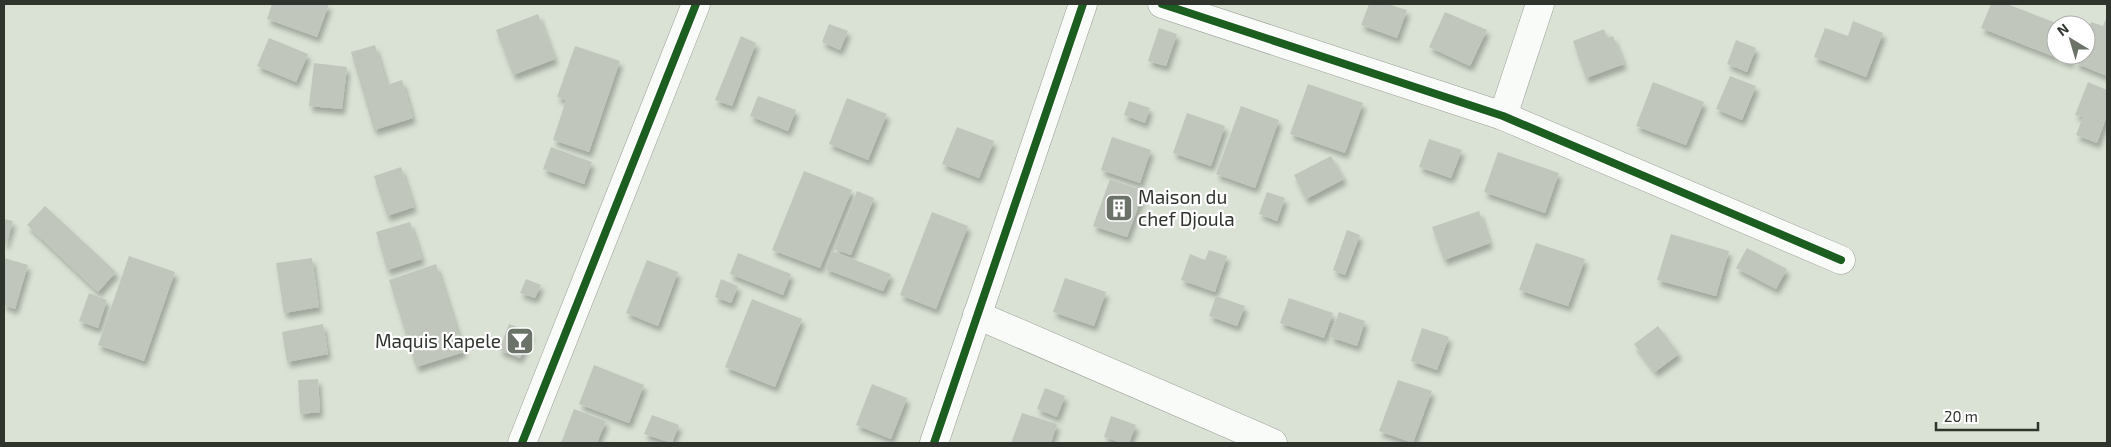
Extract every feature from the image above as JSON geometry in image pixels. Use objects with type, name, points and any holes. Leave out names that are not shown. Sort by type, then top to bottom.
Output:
[{"type":"street","points":[[522,443],[696,4]]},
{"type":"street","points":[[934,443],[1082,4]]},
{"type":"street","points":[[1162,4],[1503,116],[1841,260]]},
{"type":"street","points":[[1503,116],[1540,4]]},
{"type":"street","points":[[978,315],[1273,443]]},
{"type":"building","points":[[272,4],[329,4],[317,37],[267,19]]},
{"type":"building","points":[[1369,4],[1387,4],[1407,10],[1397,38],[1361,25]]},
{"type":"building","points":[[1991,4],[2007,4],[2046,19],[2046,54],[1981,28]]},
{"type":"building","points":[[1445,12],[1487,30],[1470,66],[1429,47]]},
{"type":"building","points":[[538,14],[555,59],[513,75],[496,30]]},
{"type":"building","points":[[2107,16],[2107,76],[2080,65],[2096,65],[2096,24],[2103,26]]},
{"type":"building","points":[[1853,21],[1883,33],[1866,77],[1814,57],[1825,28],[1848,36]]},
{"type":"building","points":[[829,24],[848,31],[840,50],[822,42]]},
{"type":"building","points":[[1159,28],[1177,34],[1166,66],[1148,61]]},
{"type":"building","points":[[1604,29],[1607,38],[1613,36],[1624,64],[1586,78],[1573,41]]},
{"type":"building","points":[[741,36],[756,43],[732,106],[715,100]]},
{"type":"building","points":[[269,38],[308,54],[296,82],[257,66]]},
{"type":"building","points":[[1736,40],[1756,48],[1747,72],[1727,64]]},
{"type":"building","points":[[375,45],[387,85],[402,80],[413,118],[374,130],[351,52]]},
{"type":"building","points":[[575,46],[620,61],[589,152],[553,140],[566,100],[557,97]]},
{"type":"building","points":[[314,63],[347,67],[342,109],[309,106]]},
{"type":"building","points":[[1730,76],[1756,86],[1742,120],[1716,109]]},
{"type":"building","points":[[1653,82],[1704,102],[1686,145],[1636,126]]},
{"type":"building","points":[[2088,82],[2107,90],[2107,116],[2097,143],[2076,135],[2083,117],[2075,115]]},
{"type":"building","points":[[1308,84],[1363,103],[1345,153],[1290,134]]},
{"type":"building","points":[[758,96],[796,110],[788,131],[750,116]]},
{"type":"building","points":[[847,98],[887,114],[868,160],[829,144]]},
{"type":"building","points":[[1129,101],[1150,108],[1145,123],[1124,115]]},
{"type":"building","points":[[1241,106],[1279,120],[1255,188],[1216,174]]},
{"type":"building","points":[[1187,113],[1225,126],[1211,166],[1173,153]]},
{"type":"building","points":[[957,127],[994,141],[979,178],[942,164]]},
{"type":"building","points":[[1112,137],[1151,150],[1140,183],[1101,170]]},
{"type":"building","points":[[1429,139],[1462,150],[1451,178],[1419,167]]},
{"type":"building","points":[[551,147],[592,162],[584,184],[543,169]]},
{"type":"building","points":[[1498,152],[1559,173],[1545,213],[1484,192]]},
{"type":"building","points":[[1331,156],[1344,179],[1306,199],[1294,175]]},
{"type":"building","points":[[401,167],[414,207],[387,216],[374,176]]},
{"type":"building","points":[[804,171],[852,190],[820,268],[772,250]]},
{"type":"building","name":"Maison du chef Djoula","points":[[1110,179],[1144,191],[1127,237],[1093,226]]},
{"type":"building","points":[[857,191],[874,198],[851,255],[834,249]]},
{"type":"building","points":[[1267,192],[1285,198],[1277,221],[1259,214]]},
{"type":"building","points":[[45,206],[116,272],[98,292],[27,225]]},
{"type":"building","points":[[1479,211],[1490,243],[1444,260],[1432,227]]},
{"type":"building","points":[[932,212],[968,226],[936,309],[900,295]]},
{"type":"building","points":[[4,219],[13,221],[6,244],[4,243]]},
{"type":"building","points":[[410,222],[422,259],[387,270],[376,232]]},
{"type":"building","points":[[1347,230],[1360,235],[1345,275],[1333,270]]},
{"type":"building","points":[[1671,234],[1729,251],[1716,296],[1657,280]]},
{"type":"building","points":[[1536,243],[1585,259],[1568,306],[1519,290]]},
{"type":"building","points":[[1747,248],[1787,269],[1776,289],[1736,268]]},
{"type":"building","points":[[1209,250],[1227,256],[1215,292],[1181,280],[1190,254],[1205,260]]},
{"type":"building","points":[[832,251],[891,274],[883,291],[825,269]]},
{"type":"building","points":[[738,253],[791,274],[783,295],[730,274]]},
{"type":"building","points":[[129,256],[175,272],[144,361],[98,345]]},
{"type":"building","points":[[4,258],[28,265],[15,309],[4,305]]},
{"type":"building","points":[[312,258],[319,307],[284,313],[276,263]]},
{"type":"building","points":[[647,260],[678,272],[658,326],[626,313]]},
{"type":"building","points":[[436,264],[464,352],[416,367],[389,280]]},
{"type":"building","points":[[1065,278],[1106,292],[1094,326],[1053,312]]},
{"type":"building","points":[[526,279],[541,285],[535,298],[520,293]]},
{"type":"building","points":[[721,279],[738,286],[731,303],[715,297]]},
{"type":"building","points":[[89,293],[107,300],[98,328],[79,321]]},
{"type":"building","points":[[1216,296],[1245,306],[1237,326],[1209,316]]},
{"type":"building","points":[[1289,298],[1333,313],[1324,338],[1280,323]]},
{"type":"building","points":[[752,299],[802,319],[775,387],[725,367]]},
{"type":"building","points":[[1339,312],[1365,321],[1357,346],[1330,337]]},
{"type":"building","points":[[323,324],[328,354],[287,362],[282,332]]},
{"type":"building","points":[[509,324],[531,332],[520,358],[499,350]]},
{"type":"building","points":[[1658,326],[1679,354],[1655,372],[1634,344]]},
{"type":"building","points":[[1422,328],[1449,337],[1437,370],[1411,361]]},
{"type":"building","points":[[594,365],[644,385],[629,423],[579,404]]},
{"type":"building","points":[[318,379],[320,412],[300,414],[298,380]]},
{"type":"building","points":[[1398,380],[1432,391],[1413,443],[1379,431]]},
{"type":"building","points":[[872,384],[907,398],[891,439],[856,425]]},
{"type":"building","points":[[1045,388],[1065,396],[1057,417],[1037,409]]},
{"type":"building","points":[[574,409],[606,421],[597,443],[561,443]]},
{"type":"building","points":[[1022,413],[1057,424],[1051,443],[1011,443]]},
{"type":"building","points":[[652,415],[679,425],[672,443],[644,434]]},
{"type":"building","points":[[1111,416],[1136,425],[1129,443],[1122,443],[1104,437]]},
{"type":"cycle path","points":[[522,443],[696,4]]},
{"type":"cycle path","points":[[934,443],[1083,4]]},
{"type":"cycle path","points":[[1162,4],[1503,116],[1841,260]]},
{"type":"place","name":"Maison du chef Djoula","points":[[1119,208]]},
{"type":"place","name":"Maquis Kapele","points":[[520,341]]}]
